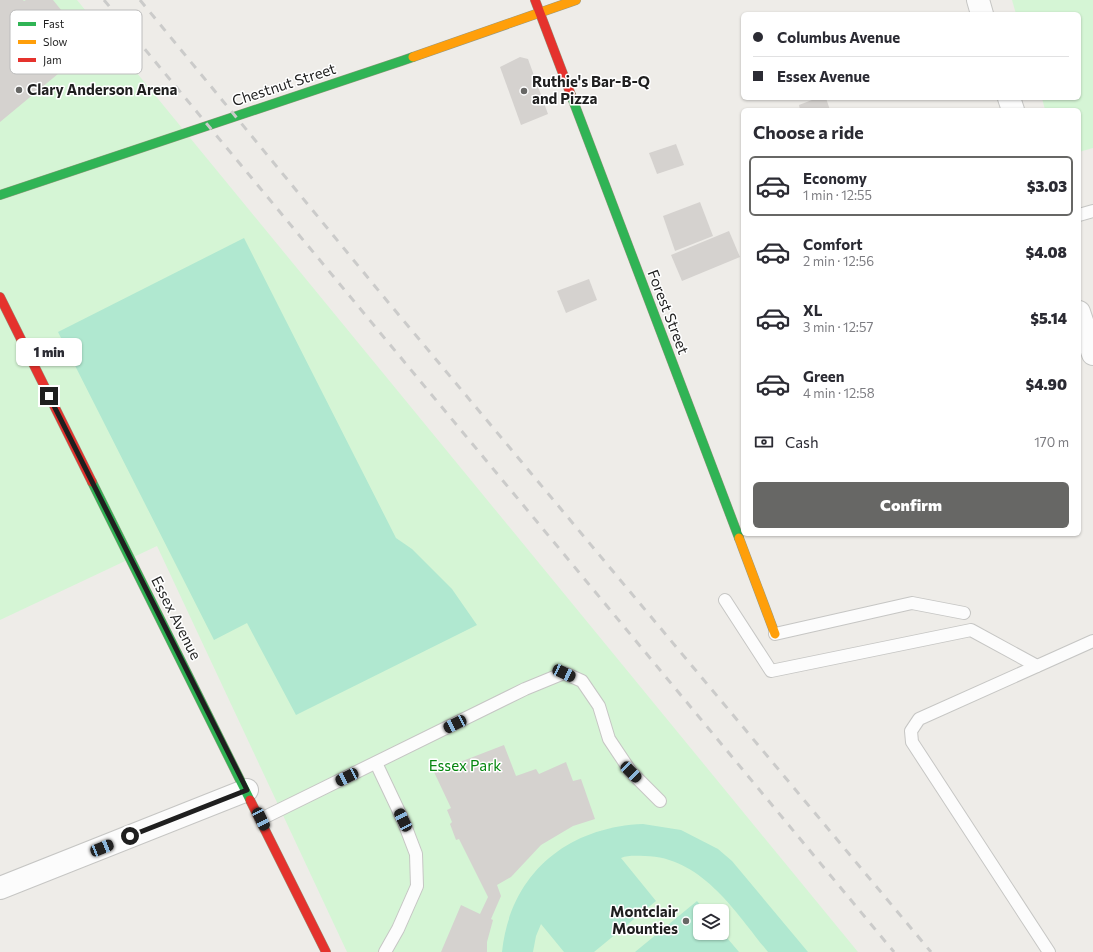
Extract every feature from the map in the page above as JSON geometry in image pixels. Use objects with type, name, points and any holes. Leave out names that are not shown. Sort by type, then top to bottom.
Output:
[{"type":"street","name":"Forest Street","points":[[535,0],[775,634]]},
{"type":"street","name":"Chestnut Street","points":[[0,195],[168,138],[279,103],[576,0]]},
{"type":"street","points":[[978,0],[981,12]]},
{"type":"street","name":"Essex Avenue","points":[[0,297],[247,790],[326,952]]},
{"type":"street","points":[[1081,318],[1093,354]]},
{"type":"street","points":[[0,888],[247,790]]},
{"type":"lane","points":[[1081,214],[1093,211]]},
{"type":"lane","points":[[724,600],[771,671],[971,630],[1037,666]]},
{"type":"lane","points":[[775,634],[912,603],[964,613]]},
{"type":"lane","points":[[1049,952],[912,742],[911,731],[920,719],[1093,641]]},
{"type":"lane","points":[[261,819],[550,678],[564,673],[582,681],[599,706],[609,739],[631,772],[660,801]]},
{"type":"lane","points":[[376,763],[403,820],[416,854],[417,886],[398,929],[385,952]]},
{"type":"green space","name":"Essex Park","points":[[0,0],[77,0],[85,10],[10,10],[10,74],[138,74],[858,952],[347,952],[157,546],[0,620]]},
{"type":"green space","points":[[1012,0],[1093,0],[1093,148],[1081,151],[1081,108],[1044,108],[1042,100],[1081,100],[1081,12],[1015,12]]},
{"type":"green space","points":[[244,238],[396,538],[412,549],[452,589],[477,625],[296,715],[247,623],[214,640],[58,332]]},
{"type":"green space","points":[[643,824],[681,830],[718,849],[732,861],[808,952],[768,952],[730,905],[701,877],[684,866],[665,859],[645,856],[627,856],[621,858],[656,901],[594,952],[564,952],[541,924],[536,936],[533,952],[502,952],[507,925],[517,900],[530,878],[547,860],[567,846],[590,834],[615,827]]},
{"type":"green space","name":"Montclair Mounties","points":[[693,904],[693,940],[729,940],[739,952],[635,952]]},
{"type":"building","points":[[0,0],[53,0],[61,10],[10,10],[10,74],[58,74],[0,122]]},
{"type":"building","name":"Ruthie's Bar-B-Q and Pizza","points":[[520,57],[528,59],[548,114],[521,125],[500,67]]},
{"type":"building","points":[[812,100],[827,100],[829,108],[800,108],[799,105]]},
{"type":"building","points":[[676,144],[684,165],[657,174],[649,153]]},
{"type":"building","points":[[700,202],[713,236],[675,251],[663,216]]},
{"type":"building","points":[[729,231],[740,257],[682,281],[671,255]]},
{"type":"building","points":[[589,279],[597,300],[566,313],[557,291]]},
{"type":"building","points":[[504,745],[516,776],[536,769],[539,774],[566,762],[573,781],[581,779],[595,819],[573,826],[541,845],[511,877],[497,885],[501,896],[491,919],[493,920],[487,942],[487,952],[441,952],[461,905],[480,914],[488,897],[459,839],[456,840],[450,824],[452,822],[447,810],[451,808],[434,772]]},
{"type":"railway","points":[[104,0],[112,10]]},
{"type":"railway","points":[[140,0],[383,296],[931,952]]},
{"type":"railway","points":[[142,46],[894,952]]},
{"type":"traffic: fast","points":[[0,195],[413,57]]},
{"type":"traffic: fast","points":[[571,95],[739,538]]},
{"type":"traffic: fast","points":[[92,482],[250,800]]},
{"type":"traffic: slow","points":[[413,57],[576,0]]},
{"type":"traffic: slow","points":[[739,538],[775,634]]},
{"type":"traffic: jam","points":[[535,0],[571,95]]},
{"type":"traffic: jam","points":[[0,297],[92,482]]},
{"type":"traffic: jam","points":[[250,800],[326,952]]},
{"type":"place","name":"Clary Anderson Arena","points":[[19,90]]},
{"type":"place","name":"Ruthie's Bar-B-Q and Pizza","points":[[524,91]]},
{"type":"place","name":"Montclair Mounties","points":[[686,921]]},
{"type":"route","points":[[49,396],[247,790],[130,836]]}]
